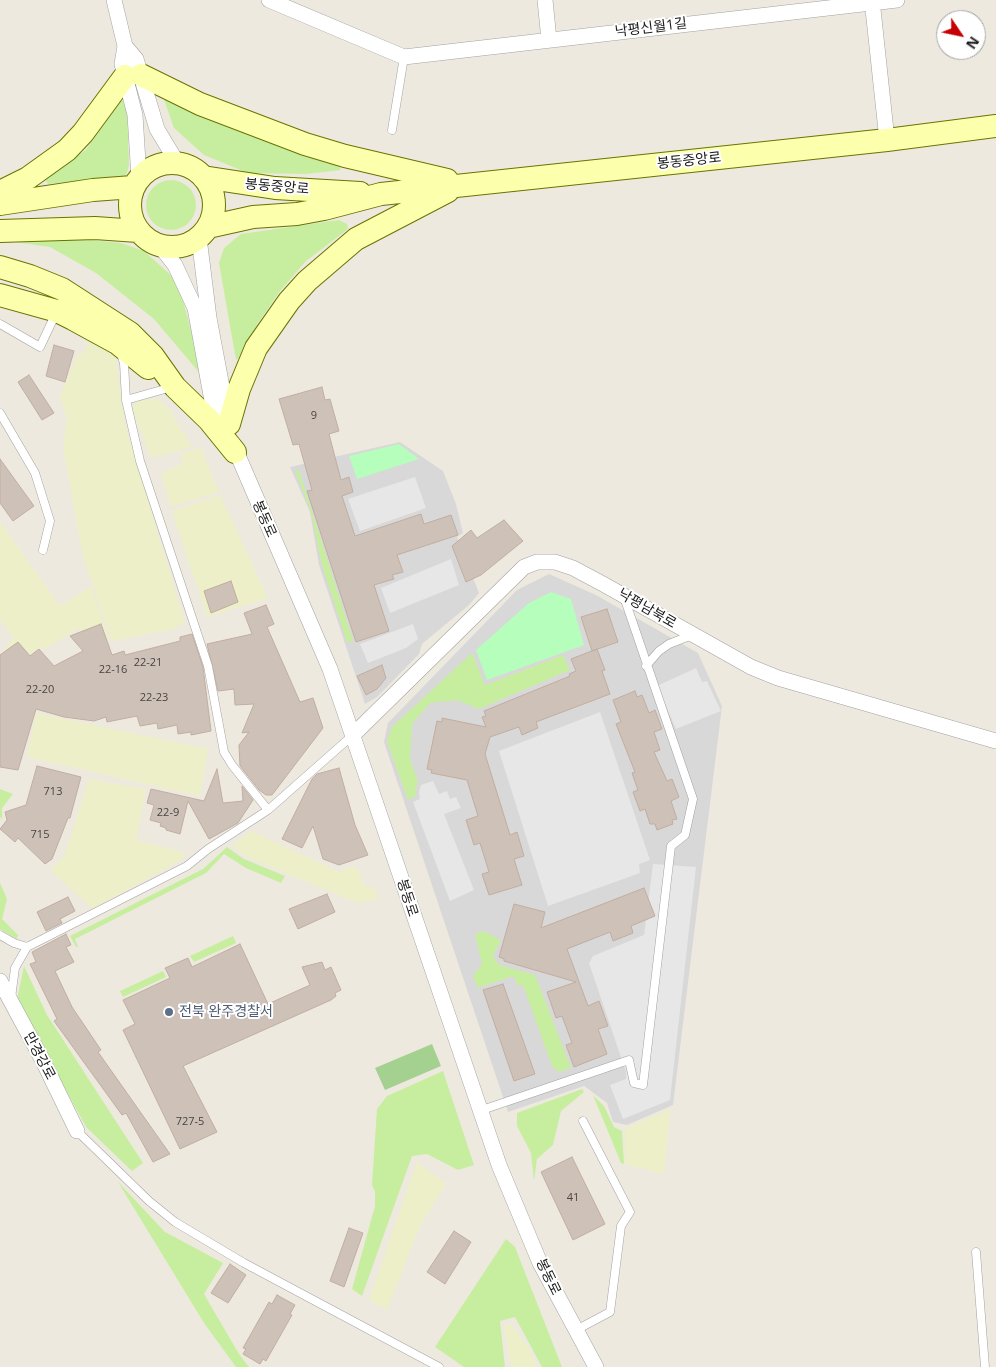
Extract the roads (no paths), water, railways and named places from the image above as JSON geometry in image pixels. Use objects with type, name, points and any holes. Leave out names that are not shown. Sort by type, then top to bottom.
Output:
[{"type":"street","points":[[114,0],[125,46],[136,59],[133,75],[136,183],[130,202],[131,218],[138,231],[148,240],[160,246]]},
{"type":"street","points":[[269,0],[404,57]]},
{"type":"street","points":[[546,0],[549,40]]},
{"type":"street","name":"낙평신월1길","points":[[404,57],[872,1],[897,0]]},
{"type":"street","points":[[872,1],[887,140]]},
{"type":"street","points":[[0,204],[136,183],[157,166],[178,164],[157,129],[133,75]]},
{"type":"street","points":[[133,75],[200,104],[305,144],[462,184]]},
{"type":"street","points":[[0,192],[28,178],[67,150],[133,75]]},
{"type":"street","name":"봉동중앙로","points":[[160,246],[174,248],[187,245],[203,233],[253,217],[296,214],[324,209],[381,194],[887,140],[996,126]]},
{"type":"street","name":"봉동중앙로","points":[[178,164],[192,168],[203,177],[275,188],[381,194]]},
{"type":"street","points":[[203,177],[210,188],[214,201],[213,215],[203,233]]},
{"type":"street","points":[[229,424],[238,389],[256,348],[289,301],[307,281],[356,239],[462,184]]},
{"type":"street","points":[[0,232],[95,228],[138,231]]},
{"type":"street","name":"봉동로","points":[[203,233],[209,318],[235,452],[330,669],[479,1111],[499,1165],[540,1263],[596,1367]]},
{"type":"street","name":"봉동로","points":[[160,246],[175,265],[195,308],[212,401],[229,424]]},
{"type":"street","points":[[0,267],[30,276],[62,289],[104,315],[130,333],[153,356],[175,387]]},
{"type":"street","points":[[0,295],[57,311],[117,343],[175,387],[209,420],[235,452]]},
{"type":"street","name":"낙평남북로","points":[[353,735],[524,567],[537,562],[555,562],[573,568],[751,667],[778,678],[996,742]]},
{"type":"street","name":"만경강로","points":[[0,981],[77,1131]]},
{"type":"lane","points":[[392,130],[404,57]]},
{"type":"lane","points":[[0,324],[40,347],[57,311]]},
{"type":"lane","points":[[117,343],[124,364],[126,400],[140,461],[208,666],[224,752],[268,810]]},
{"type":"lane","points":[[126,400],[175,387]]},
{"type":"lane","points":[[0,413],[35,473],[50,521],[43,550]]},
{"type":"lane","points":[[479,1111],[630,1060],[634,1083],[643,1085],[671,846],[685,835],[693,799],[623,596]]},
{"type":"lane","points":[[646,666],[659,651],[669,644],[692,635]]},
{"type":"lane","points":[[11,1003],[15,968],[27,947],[187,866],[208,849],[268,810],[353,735]]},
{"type":"lane","points":[[0,935],[14,943],[27,947]]},
{"type":"lane","points":[[576,1330],[610,1312],[621,1226],[630,1212],[583,1121]]},
{"type":"lane","points":[[77,1131],[149,1201],[175,1222],[244,1263],[439,1367]]},
{"type":"lane","points":[[976,1252],[985,1367]]},
{"type":"place","name":"전북 완주경찰서","points":[[169,1012]]}]
